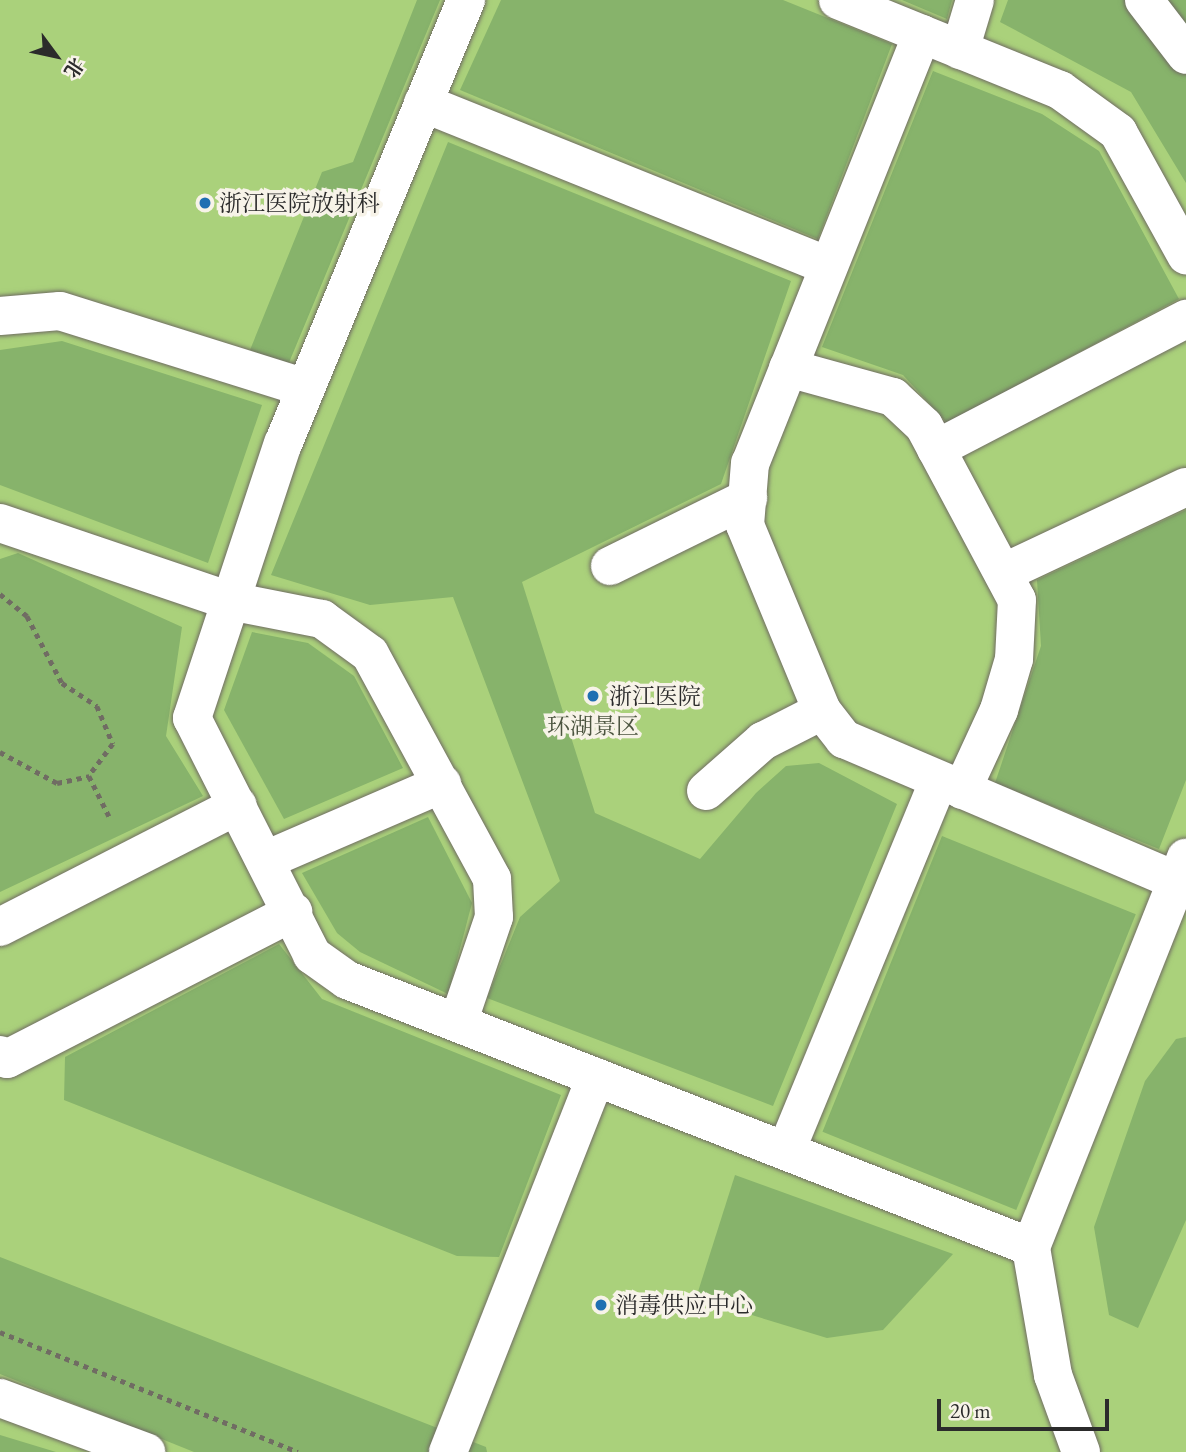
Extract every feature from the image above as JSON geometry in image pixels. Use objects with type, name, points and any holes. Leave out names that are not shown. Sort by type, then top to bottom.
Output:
[{"type":"street","points":[[466,0],[306,388],[229,601],[192,718],[293,912],[312,955],[348,980],[1031,1247]]},
{"type":"street","points":[[838,0],[1060,90],[1118,132],[1186,255]]},
{"type":"street","points":[[960,50],[975,0]]},
{"type":"street","points":[[1144,0],[1186,55]]},
{"type":"street","points":[[922,34],[750,463],[746,525],[822,712],[844,739],[951,785],[1182,870],[1031,1247],[1053,1375],[1081,1452]]},
{"type":"street","points":[[423,103],[829,266]]},
{"type":"street","points":[[0,316],[60,311],[306,388]]},
{"type":"street","points":[[936,449],[1186,319]]},
{"type":"street","points":[[786,1152],[951,785],[999,710],[1014,659],[1017,600],[924,426],[893,397],[788,368]]},
{"type":"street","points":[[1003,573],[1186,487]]},
{"type":"street","points":[[610,566],[748,498]]},
{"type":"street","points":[[0,523],[229,601],[323,619],[370,654],[492,879],[494,917],[458,1023]]},
{"type":"street","points":[[706,791],[763,741],[822,712]]},
{"type":"street","points":[[266,860],[442,784]]},
{"type":"street","points":[[0,927],[238,805]]},
{"type":"street","points":[[0,1055],[7,1059],[293,912]]},
{"type":"street","points":[[448,1452],[596,1077]]},
{"type":"street","points":[[0,1398],[146,1452]]},
{"type":"path","points":[[0,594],[27,616],[62,683],[97,706],[113,744],[89,776],[57,783],[0,752]]},
{"type":"path","points":[[89,776],[107,806],[121,864]]},
{"type":"path","points":[[0,1332],[298,1452]]},
{"type":"green space","name":"环湖景区","points":[[0,0],[1186,0],[1186,1452],[0,1452]]},
{"type":"green space","points":[[417,0],[440,0],[288,365],[250,350],[322,172],[353,162]]},
{"type":"green space","points":[[501,0],[783,0],[892,44],[818,239],[460,90]]},
{"type":"green space","points":[[902,0],[952,0],[947,19]]},
{"type":"green space","points":[[1008,0],[1186,0],[1186,183],[1131,92],[1000,22]]},
{"type":"green space","points":[[933,71],[1042,114],[1099,151],[1179,299],[947,423],[903,375],[822,347]]},
{"type":"green space","points":[[448,142],[791,281],[721,484],[522,582],[595,813],[700,859],[756,793],[786,766],[819,763],[897,804],[773,1106],[487,998],[520,917],[560,881],[453,597],[370,605],[271,575]]},
{"type":"green space","points":[[62,341],[262,405],[208,563],[0,485],[0,350]]},
{"type":"green space","points":[[1186,510],[1186,780],[1159,849],[995,783],[1041,646],[1037,580]]},
{"type":"green space","points":[[18,553],[182,627],[166,736],[203,796],[0,892],[0,559]]},
{"type":"green space","points":[[252,632],[308,643],[354,676],[403,768],[284,819],[224,710]]},
{"type":"green space","points":[[428,817],[472,903],[448,994],[360,952],[337,933],[302,873]]},
{"type":"green space","points":[[942,836],[1136,914],[1016,1210],[823,1132]]},
{"type":"green space","points":[[279,944],[322,999],[561,1095],[499,1257],[457,1256],[64,1100],[65,1057]]},
{"type":"green space","points":[[1186,1037],[1186,1220],[1138,1328],[1109,1315],[1094,1227],[1145,1081],[1176,1039]]},
{"type":"green space","points":[[735,1175],[953,1254],[883,1330],[827,1338],[696,1298]]},
{"type":"green space","points":[[0,1257],[486,1447],[487,1452],[194,1452],[0,1374]]},
{"type":"green space","points":[[0,1435],[56,1452],[0,1452]]},
{"type":"place","name":"浙江医院放射科","points":[[205,203]]},
{"type":"place","name":"浙江医院","points":[[593,696]]},
{"type":"place","name":"消毒供应中心","points":[[601,1305]]}]
